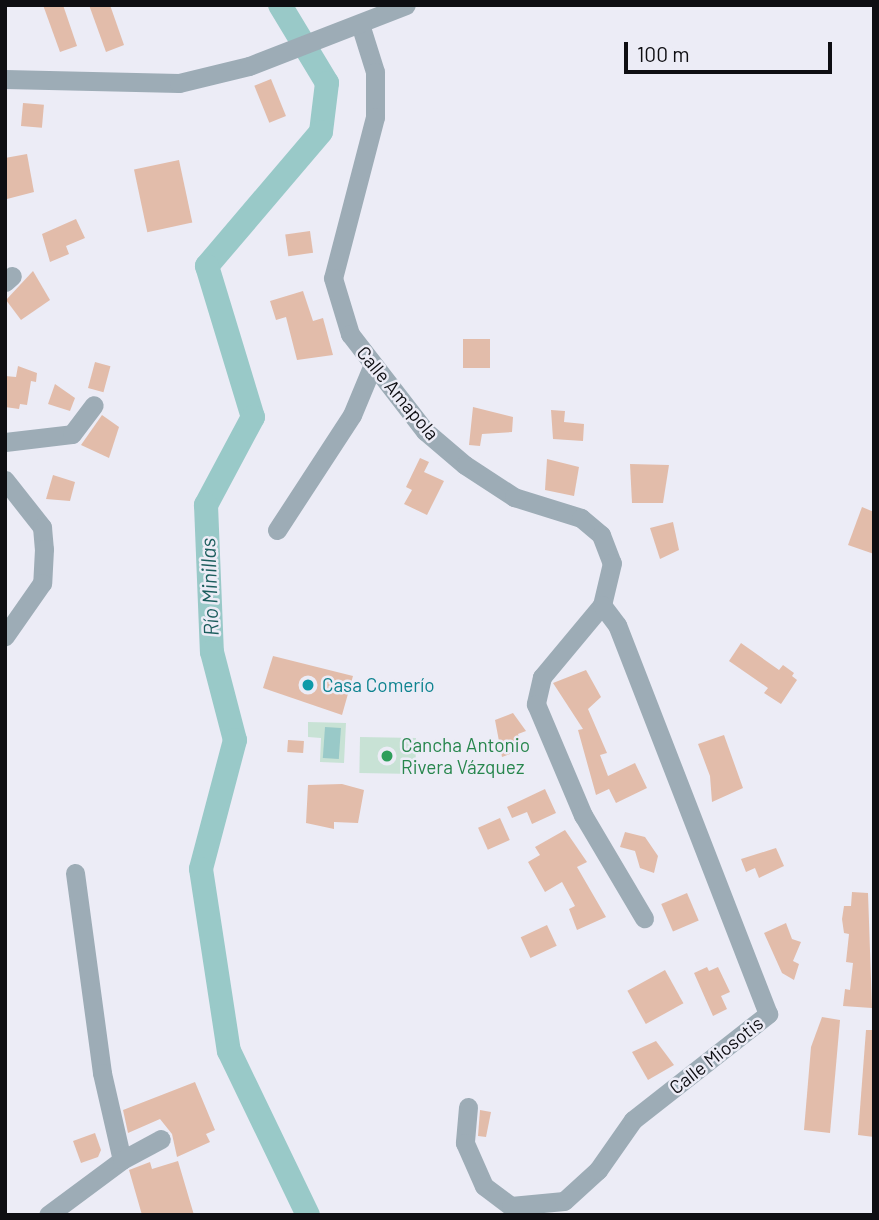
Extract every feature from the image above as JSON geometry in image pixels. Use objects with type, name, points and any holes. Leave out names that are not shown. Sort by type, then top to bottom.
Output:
[{"type":"street","points":[[5,79],[179,83],[274,56],[405,5]]},
{"type":"street","name":"Calle Amapola","points":[[360,24],[375,72],[375,117],[333,278],[350,334],[372,367],[425,431],[465,465],[514,497],[581,518],[601,535],[612,563],[602,605],[542,677],[536,704],[583,816],[644,918]]},
{"type":"street","points":[[277,530],[352,415],[372,367]]},
{"type":"street","points":[[5,442],[72,434],[94,405]]},
{"type":"street","points":[[5,480],[42,527],[44,550],[41,583],[5,636]]},
{"type":"street","name":"Calle Miosotis","points":[[468,1107],[464,1125],[471,1162],[495,1197],[511,1206],[564,1201],[598,1170],[634,1120],[768,1014],[617,625],[602,605]]},
{"type":"street","points":[[75,873],[102,1073],[122,1160]]},
{"type":"street","points":[[47,1215],[122,1160],[161,1139]]},
{"type":"shaded area","points":[[308,722],[346,723],[344,763],[320,762],[321,738],[308,737]]},
{"type":"shaded area","points":[[325,727],[341,728],[339,759],[323,758]]},
{"type":"shaded area","name":"Cancha Antonio Rivera Vázquez","points":[[360,737],[416,738],[415,774],[359,773]]},
{"type":"building","points":[[43,5],[63,5],[77,46],[60,52]]},
{"type":"building","points":[[89,5],[110,5],[124,45],[106,52]]},
{"type":"building","points":[[271,79],[286,116],[269,123],[254,86]]},
{"type":"building","points":[[23,103],[44,105],[42,128],[21,126]]},
{"type":"building","points":[[27,154],[34,192],[7,199],[5,158]]},
{"type":"building","points":[[179,160],[192,223],[147,232],[134,170]]},
{"type":"building","points":[[76,219],[85,238],[66,246],[69,254],[50,262],[42,234]]},
{"type":"building","points":[[310,231],[313,253],[288,256],[285,234]]},
{"type":"building","points":[[33,271],[50,300],[21,320],[6,300]]},
{"type":"building","points":[[303,291],[313,321],[323,318],[333,355],[297,360],[286,317],[276,320],[270,301]]},
{"type":"building","points":[[463,339],[490,339],[490,368],[463,368]]},
{"type":"building","points":[[95,362],[110,366],[103,392],[88,388]]},
{"type":"building","points":[[18,366],[37,373],[36,382],[31,381],[27,405],[20,404],[19,409],[5,407],[5,376],[16,377]]},
{"type":"building","points":[[55,384],[75,398],[70,411],[48,404]]},
{"type":"building","points":[[473,407],[513,417],[512,432],[482,434],[480,446],[469,445]]},
{"type":"building","points":[[551,410],[565,411],[564,422],[584,424],[583,441],[553,439]]},
{"type":"building","points":[[102,415],[119,427],[109,458],[81,445]]},
{"type":"building","points":[[420,458],[429,462],[424,472],[444,481],[427,515],[404,504],[412,490],[406,487]]},
{"type":"building","points":[[547,459],[579,467],[574,496],[545,490]]},
{"type":"building","points":[[630,464],[669,465],[663,503],[632,503]]},
{"type":"building","points":[[53,475],[75,482],[70,501],[46,499]]},
{"type":"building","points":[[862,507],[874,512],[874,554],[848,545]]},
{"type":"building","points":[[673,522],[679,550],[660,559],[650,528]]},
{"type":"building","points":[[741,643],[779,670],[783,665],[794,673],[792,676],[797,680],[781,704],[764,693],[768,688],[729,661]]},
{"type":"building","name":"Casa Comerío","points":[[273,656],[353,676],[342,715],[263,688]]},
{"type":"building","points":[[586,670],[601,697],[588,709],[607,753],[600,755],[608,776],[635,763],[647,788],[616,803],[609,789],[596,795],[578,730],[583,729],[553,683]]},
{"type":"building","points":[[513,713],[526,731],[518,734],[523,749],[502,757],[495,720]]},
{"type":"building","points":[[724,735],[743,788],[712,802],[710,776],[698,744]]},
{"type":"building","points":[[288,740],[304,741],[303,753],[287,752]]},
{"type":"building","points":[[342,784],[364,790],[358,823],[334,822],[334,829],[306,823],[308,785]]},
{"type":"building","points":[[545,789],[556,813],[532,824],[527,812],[512,818],[507,807]]},
{"type":"building","points":[[500,818],[510,840],[488,850],[478,828]]},
{"type":"building","points":[[565,830],[587,862],[577,867],[606,917],[577,930],[569,909],[575,906],[562,882],[545,892],[528,862],[540,855],[535,847]]},
{"type":"building","points":[[625,832],[645,837],[658,856],[654,873],[640,868],[635,851],[620,847]]},
{"type":"building","points":[[776,848],[784,866],[759,878],[755,868],[746,872],[741,859]]},
{"type":"building","points":[[852,892],[868,893],[872,1008],[843,1006],[845,989],[850,990],[853,963],[846,962],[849,934],[844,933],[842,919],[844,906],[851,906]]},
{"type":"building","points":[[687,893],[699,921],[673,932],[661,904]]},
{"type":"building","points":[[786,923],[792,939],[801,942],[793,961],[799,964],[794,980],[782,973],[764,933]]},
{"type":"building","points":[[547,925],[557,946],[530,958],[521,937]]},
{"type":"building","points":[[707,967],[709,971],[718,967],[730,992],[721,996],[727,1009],[713,1016],[694,973]]},
{"type":"building","points":[[665,970],[683,1003],[646,1024],[627,991]]},
{"type":"building","points":[[822,1017],[840,1020],[830,1133],[804,1130],[811,1047]]},
{"type":"building","points":[[866,1030],[874,1030],[874,1137],[858,1135]]},
{"type":"building","points":[[656,1041],[674,1065],[648,1080],[632,1052]]},
{"type":"building","points":[[195,1082],[215,1130],[206,1134],[210,1142],[177,1157],[172,1134],[160,1119],[128,1133],[123,1110]]},
{"type":"building","points":[[480,1110],[491,1112],[486,1137],[478,1136]]},
{"type":"building","points":[[95,1133],[101,1150],[98,1157],[81,1163],[73,1141]]},
{"type":"building","points":[[178,1161],[194,1215],[142,1215],[129,1170],[150,1162],[152,1169]]},
{"type":"waterway","name":"Río Minillas","points":[[280,5],[327,83],[321,132],[207,266],[253,417],[206,505],[212,652],[235,740],[201,869],[229,1051],[308,1215]]},
{"type":"place","name":"Casa Comerío","points":[[308,685]]},
{"type":"place","name":"Cancha Antonio Rivera Vázquez","points":[[387,756]]}]
